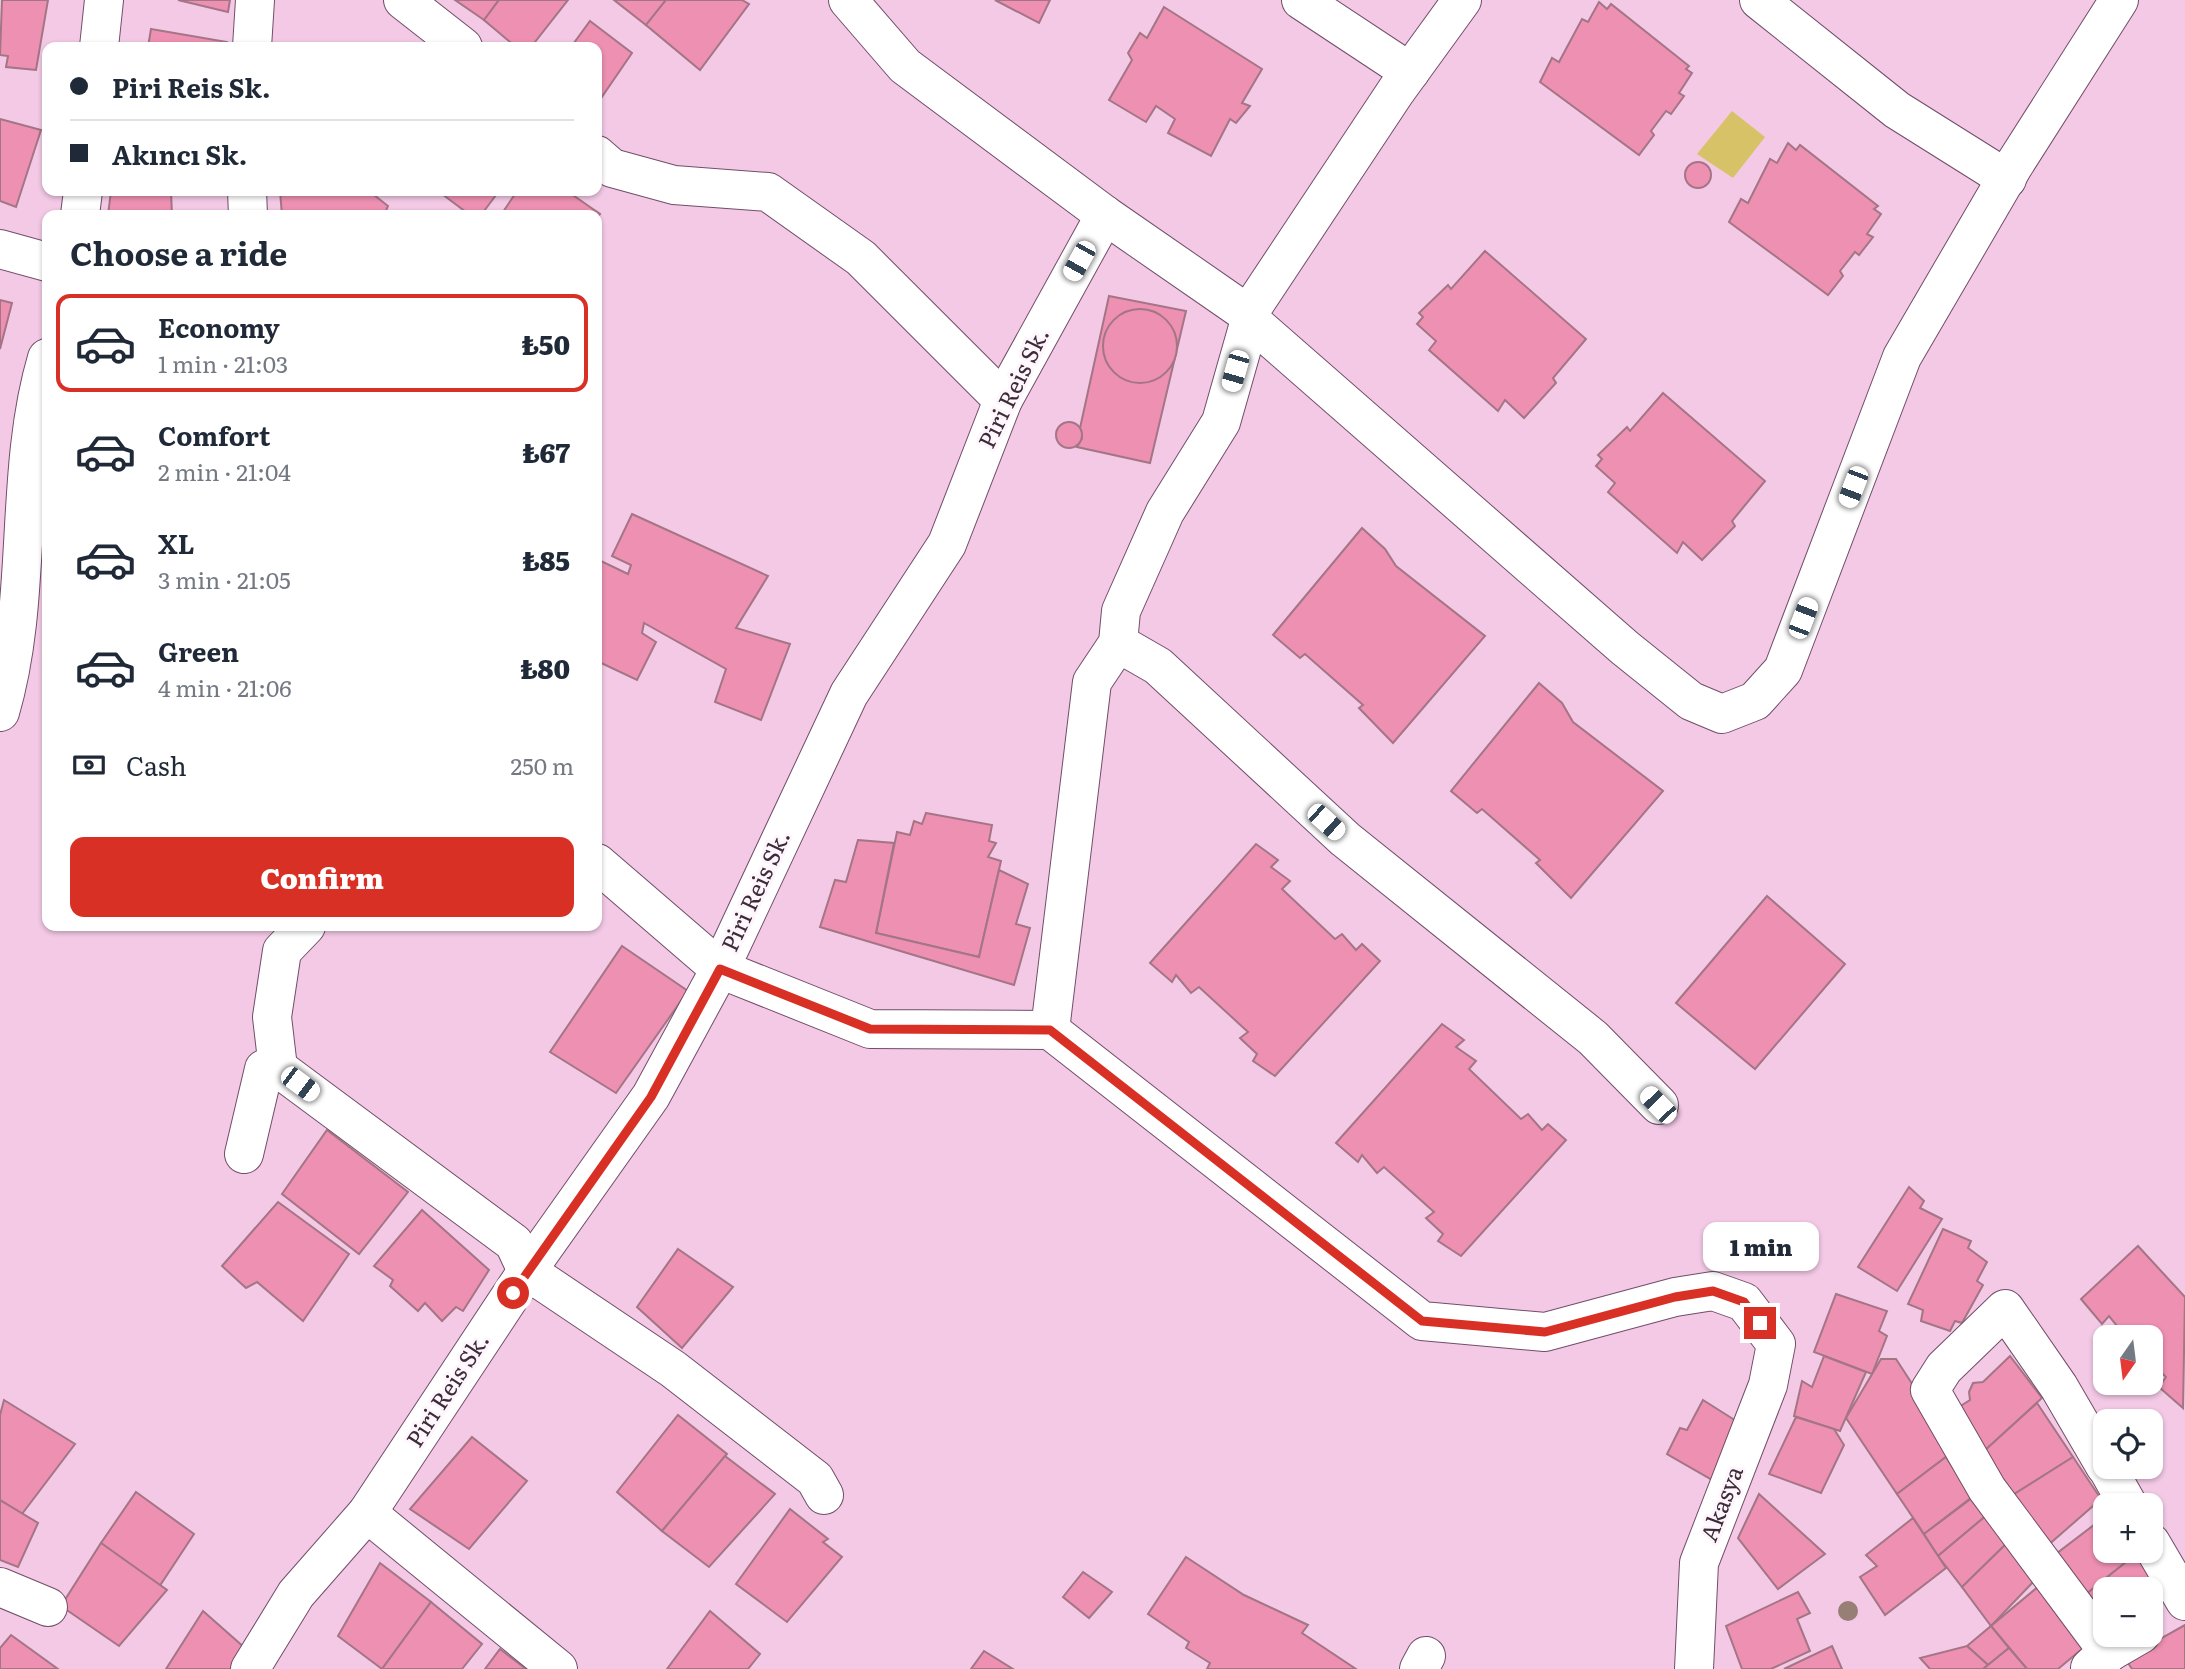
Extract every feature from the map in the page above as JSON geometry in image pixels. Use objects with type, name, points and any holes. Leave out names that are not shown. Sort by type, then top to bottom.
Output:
[{"type":"street","points":[[100,42],[104,0]]},
{"type":"street","points":[[252,42],[255,0]]},
{"type":"street","points":[[403,0],[457,42]]},
{"type":"street","points":[[848,0],[905,66],[1105,215],[1249,317],[1625,648],[1691,701],[1722,714],[1755,701],[1783,670],[1902,357],[2007,179],[2119,0]]},
{"type":"street","points":[[1301,0],[1410,72]]},
{"type":"street","points":[[602,867],[720,969],[870,1029],[1050,1030],[1092,682],[1118,643],[1121,611],[1165,512],[1221,422],[1249,317],[1410,72],[1462,0]]},
{"type":"street","points":[[1759,0],[1897,110],[2007,179]]},
{"type":"street","points":[[602,159],[612,167],[674,185],[768,192],[861,258],[1003,400]]},
{"type":"street","name":"Piri Reis Sk.","points":[[250,1669],[296,1594],[367,1513],[527,1270],[651,1097],[720,969],[849,694],[947,544],[1003,400],[1105,215]]},
{"type":"street","points":[[0,249],[42,260]]},
{"type":"street","points":[[2,697],[20,598],[26,476],[42,386]]},
{"type":"street","points":[[1118,643],[1158,666],[1345,839],[1593,1038],[1658,1105]]},
{"type":"street","points":[[278,1068],[272,1017],[282,950],[301,931]]},
{"type":"street","name":"Akasya","points":[[1050,1030],[1422,1321],[1545,1332],[1675,1297],[1713,1291],[1744,1302],[1776,1345],[1769,1385],[1699,1563],[1694,1669]]},
{"type":"street","points":[[244,1154],[264,1069],[278,1068],[514,1243],[527,1270],[673,1369],[815,1479],[824,1496]]},
{"type":"street","points":[[2093,1445],[2059,1387],[2005,1309],[1944,1368],[1930,1390],[1987,1489],[2113,1652]]},
{"type":"street","points":[[367,1513],[558,1669]]},
{"type":"street","points":[[2163,1563],[2185,1601]]},
{"type":"street","points":[[0,1587],[48,1607]]},
{"type":"street","points":[[2163,1622],[2185,1609]]},
{"type":"shaded area","points":[[1732,111],[1765,137],[1733,178],[1697,154]]},
{"type":"building","points":[[2,0],[48,0],[36,70],[6,67],[8,56],[0,55]]},
{"type":"building","points":[[178,0],[230,0],[228,12]]},
{"type":"building","points":[[455,0],[499,0],[484,20]]},
{"type":"building","points":[[499,0],[568,0],[535,42],[510,42],[484,20]]},
{"type":"building","points":[[614,0],[666,0],[646,25]]},
{"type":"building","points":[[666,0],[742,0],[749,4],[700,70],[646,25]]},
{"type":"building","points":[[995,0],[1050,0],[1039,23]]},
{"type":"building","points":[[1599,2],[1607,9],[1611,4],[1689,66],[1686,69],[1692,73],[1679,93],[1684,96],[1671,114],[1666,111],[1651,131],[1654,135],[1639,155],[1540,82],[1552,58],[1559,62],[1582,19],[1588,22]]},
{"type":"building","points":[[1164,7],[1262,69],[1242,103],[1250,106],[1236,123],[1230,119],[1211,156],[1168,133],[1175,119],[1156,106],[1146,122],[1109,100],[1132,60],[1128,53],[1140,33],[1147,38]]},
{"type":"building","points":[[590,21],[632,53],[602,97],[602,42],[575,42]]},
{"type":"building","points":[[151,29],[227,42],[149,42]]},
{"type":"building","points":[[0,119],[41,130],[16,207],[0,201]]},
{"type":"building","points":[[1788,143],[1796,150],[1800,145],[1878,206],[1874,209],[1881,214],[1867,234],[1873,237],[1859,255],[1855,252],[1840,271],[1843,276],[1828,295],[1729,222],[1741,199],[1748,203],[1770,159],[1777,163]]},
{"type":"building","points":[[1698,162],[1707,166],[1711,175],[1707,184],[1698,188],[1689,184],[1685,175],[1689,166]]},
{"type":"building","points":[[110,196],[171,196],[172,210],[109,210]]},
{"type":"building","points":[[280,196],[375,196],[388,206],[386,210],[282,210]]},
{"type":"building","points":[[445,196],[495,196],[485,210],[463,210]]},
{"type":"building","points":[[514,196],[574,196],[594,210],[504,210]]},
{"type":"building","points":[[1485,251],[1586,339],[1553,378],[1556,383],[1524,418],[1505,400],[1498,411],[1429,350],[1436,341],[1417,324],[1423,317],[1419,313],[1448,285],[1451,289]]},
{"type":"building","points":[[1109,296],[1186,311],[1150,463],[1077,447],[1082,438],[1080,428]]},
{"type":"building","points":[[0,300],[12,303],[0,349]]},
{"type":"building","points":[[1140,309],[1161,315],[1171,325],[1177,346],[1171,367],[1161,377],[1140,383],[1119,377],[1109,367],[1103,346],[1109,325],[1119,315]]},
{"type":"building","points":[[1663,393],[1765,481],[1732,521],[1735,526],[1702,560],[1683,542],[1677,553],[1608,492],[1615,483],[1596,466],[1602,459],[1598,455],[1627,427],[1630,431]]},
{"type":"building","points":[[1069,422],[1078,426],[1082,435],[1078,444],[1069,448],[1060,444],[1056,435],[1060,426]]},
{"type":"building","points":[[632,514],[768,576],[736,628],[790,644],[761,720],[715,702],[726,669],[644,623],[642,633],[656,642],[637,680],[602,663],[602,561],[628,574],[631,565],[612,556]]},
{"type":"building","points":[[1362,528],[1385,549],[1396,566],[1485,636],[1393,743],[1359,708],[1363,705],[1305,654],[1300,658],[1273,635]]},
{"type":"building","points":[[1539,683],[1562,703],[1573,722],[1663,791],[1571,898],[1536,863],[1540,860],[1482,809],[1477,813],[1451,791]]},
{"type":"building","points":[[926,813],[992,825],[989,841],[996,843],[988,857],[1001,861],[979,957],[876,933],[897,832],[910,835],[914,821],[922,824]]},
{"type":"building","points":[[858,840],[894,843],[876,933],[979,957],[999,870],[1028,884],[1016,924],[1030,928],[1014,985],[820,927],[835,880],[846,882]]},
{"type":"building","points":[[1256,844],[1278,860],[1271,867],[1290,881],[1282,889],[1335,939],[1342,934],[1356,950],[1362,944],[1380,961],[1275,1076],[1253,1061],[1257,1054],[1240,1038],[1248,1032],[1199,987],[1191,993],[1176,975],[1172,982],[1150,963]]},
{"type":"building","points":[[1767,896],[1845,964],[1755,1069],[1676,1003]]},
{"type":"building","points":[[622,946],[688,991],[616,1093],[550,1052]]},
{"type":"building","points":[[1442,1024],[1464,1040],[1456,1047],[1476,1061],[1469,1069],[1521,1119],[1528,1114],[1542,1130],[1548,1124],[1566,1140],[1461,1256],[1438,1241],[1443,1234],[1426,1218],[1434,1212],[1384,1167],[1377,1173],[1362,1155],[1358,1162],[1336,1143]]},
{"type":"building","points":[[327,1130],[408,1192],[359,1254],[282,1194]]},
{"type":"building","points":[[1909,1187],[1924,1201],[1920,1208],[1942,1219],[1897,1291],[1858,1267]]},
{"type":"building","points":[[278,1202],[349,1254],[303,1321],[257,1282],[246,1288],[222,1266]]},
{"type":"building","points":[[422,1210],[489,1270],[463,1311],[456,1307],[442,1321],[425,1303],[418,1311],[390,1286],[393,1280],[374,1266]]},
{"type":"building","points":[[1943,1229],[1971,1241],[1968,1248],[1987,1262],[1977,1281],[1983,1285],[1962,1323],[1955,1321],[1950,1331],[1921,1321],[1923,1310],[1908,1304]]},
{"type":"building","points":[[2138,1246],[2185,1297],[2183,1408],[2163,1390],[2166,1377],[2163,1374],[2163,1325],[2116,1325],[2109,1316],[2102,1324],[2081,1299]]},
{"type":"building","points":[[678,1249],[733,1287],[682,1348],[637,1307]]},
{"type":"building","points":[[1836,1294],[1887,1311],[1879,1331],[1887,1336],[1872,1374],[1814,1352]]},
{"type":"building","points":[[1824,1356],[1866,1372],[1840,1431],[1794,1416],[1802,1381],[1812,1387]]},
{"type":"building","points":[[2010,1356],[2042,1398],[1982,1453],[1954,1410],[1970,1400],[1969,1392],[1973,1383],[1983,1382]]},
{"type":"building","points":[[1881,1359],[1896,1359],[1955,1450],[1897,1494],[1846,1418]]},
{"type":"building","points":[[4,1400],[75,1444],[22,1514],[0,1500],[0,1415]]},
{"type":"building","points":[[1703,1400],[1741,1424],[1714,1481],[1667,1454],[1680,1428],[1687,1430]]},
{"type":"building","points":[[2037,1403],[2073,1457],[2008,1498],[1982,1453]]},
{"type":"building","points":[[678,1415],[727,1454],[662,1531],[617,1492]]},
{"type":"building","points":[[1796,1417],[1834,1429],[1844,1445],[1821,1493],[1769,1474]]},
{"type":"building","points":[[472,1437],[527,1481],[469,1549],[410,1509]]},
{"type":"building","points":[[725,1456],[775,1494],[709,1567],[662,1531]]},
{"type":"building","points":[[1946,1457],[1972,1497],[1924,1534],[1897,1494]]},
{"type":"building","points":[[2073,1457],[2097,1493],[2093,1493],[2093,1506],[2046,1547],[2008,1498]]},
{"type":"building","points":[[136,1492],[194,1534],[159,1587],[101,1543]]},
{"type":"building","points":[[1759,1494],[1825,1554],[1778,1589],[1738,1538]]},
{"type":"building","points":[[1972,1498],[1988,1514],[1938,1556],[1924,1534]]},
{"type":"building","points":[[0,1500],[38,1523],[18,1567],[0,1560]]},
{"type":"building","points":[[790,1509],[828,1539],[823,1542],[842,1557],[787,1622],[736,1584]]},
{"type":"building","points":[[1988,1514],[2007,1543],[1962,1587],[1938,1556]]},
{"type":"building","points":[[1913,1518],[1946,1568],[1885,1615],[1860,1577],[1877,1566],[1866,1555]]},
{"type":"building","points":[[2093,1526],[2093,1563],[2125,1563],[2107,1577],[2093,1577],[2093,1589],[2085,1595],[2052,1557]]},
{"type":"building","points":[[101,1543],[167,1590],[119,1646],[61,1606]]},
{"type":"building","points":[[2007,1543],[2035,1580],[1991,1626],[1962,1587]]},
{"type":"building","points":[[1186,1557],[1244,1595],[1308,1625],[1302,1633],[1356,1669],[1207,1669],[1210,1663],[1186,1648],[1189,1642],[1148,1614]]},
{"type":"building","points":[[380,1563],[431,1602],[382,1669],[338,1636]]},
{"type":"building","points":[[2125,1563],[2143,1563],[2153,1577],[2107,1577]]},
{"type":"building","points":[[1083,1572],[1112,1592],[1089,1618],[1063,1597]]},
{"type":"building","points":[[2039,1586],[2088,1644],[2058,1669],[2027,1669],[1991,1626]]},
{"type":"building","points":[[2093,1589],[2093,1605],[2085,1595]]},
{"type":"building","points":[[1798,1592],[1810,1613],[1797,1619],[1810,1651],[1771,1669],[1742,1669],[1726,1626]]},
{"type":"building","points":[[431,1602],[482,1644],[462,1669],[382,1669]]},
{"type":"building","points":[[203,1611],[246,1649],[231,1669],[166,1669]]},
{"type":"building","points":[[710,1611],[760,1654],[748,1669],[667,1669]]},
{"type":"building","points":[[2185,1625],[2185,1669],[2132,1669],[2128,1663],[2146,1647],[2163,1647],[2163,1637]]},
{"type":"building","points":[[1991,1626],[2009,1648],[1988,1665],[1967,1646]]},
{"type":"building","points":[[11,1635],[58,1669],[0,1669],[0,1648]]},
{"type":"building","points":[[1832,1646],[1842,1669],[1784,1669]]},
{"type":"building","points":[[1967,1646],[1988,1665],[1983,1669],[1930,1669],[1920,1658]]},
{"type":"building","points":[[2009,1648],[2027,1669],[1983,1669],[1988,1665]]},
{"type":"building","points":[[500,1649],[526,1669],[485,1669]]},
{"type":"building","points":[[984,1651],[1013,1669],[971,1669]]},
{"type":"route","points":[[513,1293],[651,1097],[720,969],[870,1029],[1050,1030],[1422,1321],[1545,1332],[1675,1297],[1713,1291],[1744,1302],[1760,1323]]}]
